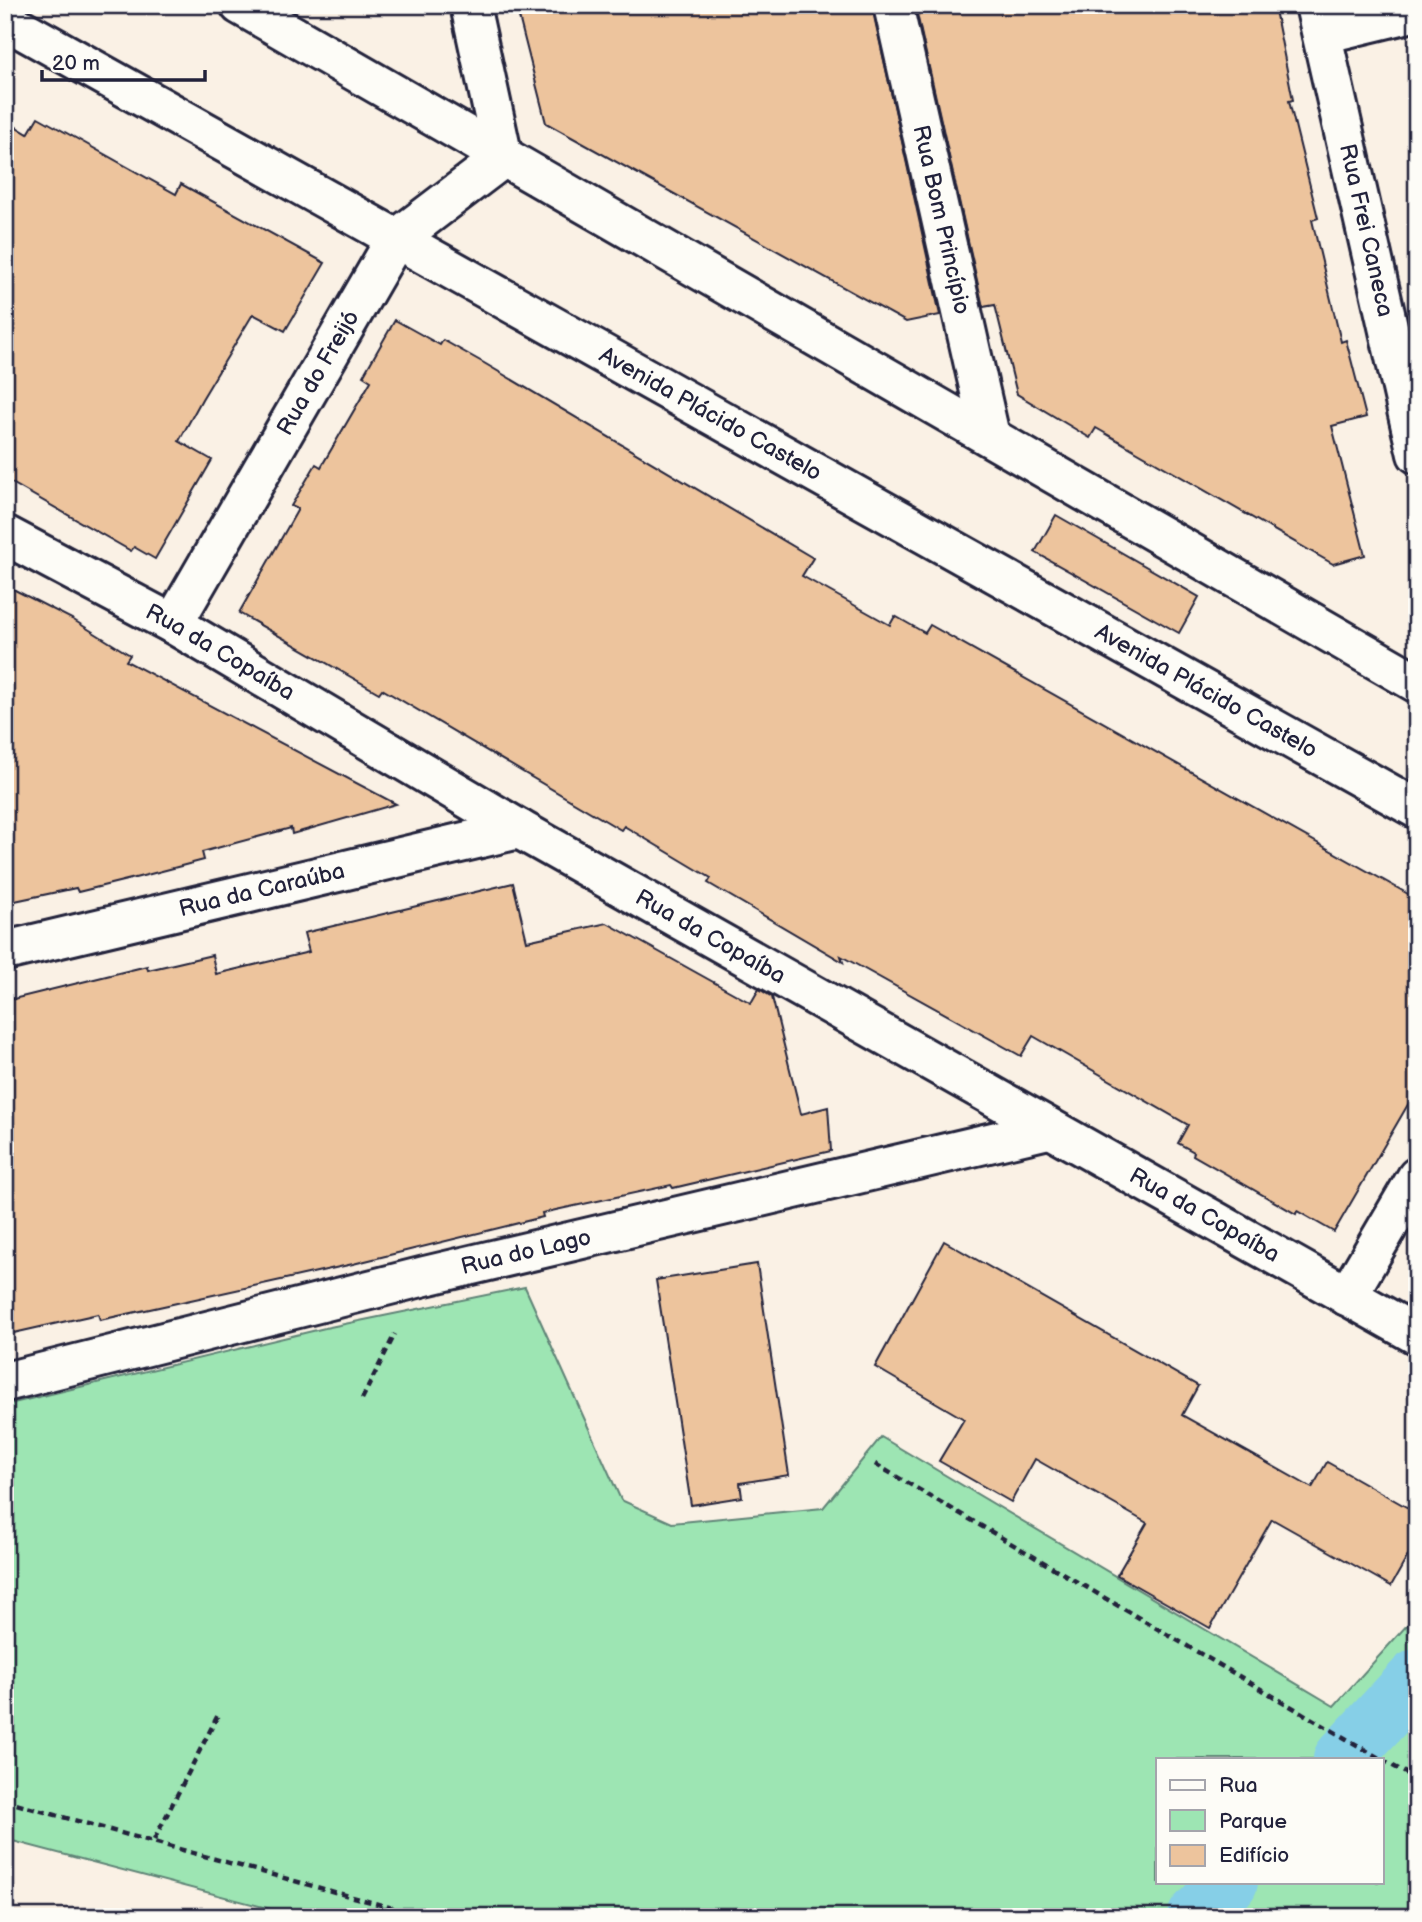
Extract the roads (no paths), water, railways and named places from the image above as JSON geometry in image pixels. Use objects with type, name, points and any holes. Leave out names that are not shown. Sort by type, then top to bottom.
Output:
[{"type":"street","points":[[240,5],[1417,683]]},
{"type":"street","points":[[470,5],[503,158]]},
{"type":"street","name":"Rua Bom Princípio","points":[[893,5],[990,436]]},
{"type":"street","points":[[1318,20],[1417,11]]},
{"type":"street","name":"Avenida Plácido Castelo","points":[[5,20],[1417,809]]},
{"type":"street","name":"Rua Frei Caneca","points":[[1318,20],[1417,454]]},
{"type":"street","name":"Rua do Freijó","points":[[173,624],[395,240],[503,158]]},
{"type":"street","name":"Rua da Copaíba","points":[[7,538],[173,624],[519,829],[1417,1335]]},
{"type":"street","name":"Rua da Caraúba","points":[[5,951],[519,829]]},
{"type":"street","name":"Rua do Lago","points":[[5,1382],[425,1276],[1048,1129]]},
{"type":"street","points":[[1347,1296],[1417,1177]]},
{"type":"waterway","points":[[1343,1758],[1417,1678]]},
{"type":"waterway","points":[[1196,1917],[1227,1884]]}]
